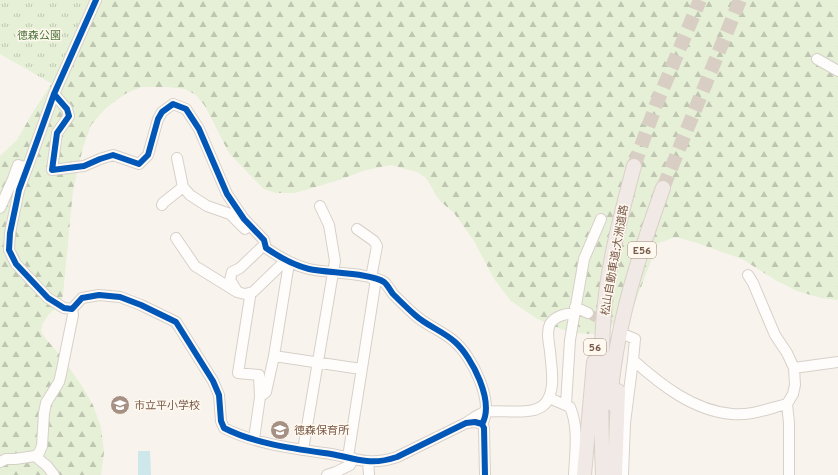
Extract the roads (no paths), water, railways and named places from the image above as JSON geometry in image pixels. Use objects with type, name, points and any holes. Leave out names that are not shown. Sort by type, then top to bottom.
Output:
[{"type":"highway","name":"松山自動車道;大洲道路","points":[[603,475],[603,326],[608,284],[625,197],[634,166]]},
{"type":"highway","name":"松山自動車道;大洲道路","points":[[624,314],[638,262],[663,188]]},
{"type":"highway","name":"56","points":[[604,412],[624,314]]},
{"type":"highway","points":[[584,475],[604,412]]},
{"type":"highway","points":[[604,412],[615,475]]},
{"type":"street","points":[[72,309],[64,308],[48,298],[16,264],[9,250],[10,233],[19,190],[54,94],[96,0]]},
{"type":"street","points":[[817,59],[838,71]]},
{"type":"street","points":[[54,94],[67,110],[69,116],[56,133],[52,170],[84,166],[113,155],[139,164],[148,154],[158,119],[162,112],[173,104],[186,109],[199,129],[227,194],[244,219],[264,240],[264,245]]},
{"type":"street","points":[[177,158],[183,187],[190,195],[206,206],[230,214],[266,248],[286,261],[309,269],[373,278],[384,282],[393,294],[416,316],[433,329],[447,336],[456,343],[468,359],[482,386],[485,396],[485,412],[482,424],[484,428],[485,475]]},
{"type":"street","points":[[0,208],[11,185],[18,165],[27,168]]},
{"type":"street","points":[[162,205],[183,187]]},
{"type":"street","points":[[303,450],[335,261],[329,225],[320,206]]},
{"type":"street","points":[[566,404],[570,340],[584,258],[601,219]]},
{"type":"street","points":[[328,475],[350,465],[377,246],[374,241],[357,229]]},
{"type":"street","points":[[176,238],[195,266],[237,292],[249,294]]},
{"type":"street","points":[[237,292],[230,280],[232,272],[240,268],[264,245]]},
{"type":"street","points":[[249,294],[286,261]]},
{"type":"street","points":[[260,397],[266,392],[274,356],[286,261]]},
{"type":"street","points":[[748,275],[753,283],[775,336],[794,368],[794,394],[787,404],[789,423],[789,475]]},
{"type":"street","points":[[249,294],[250,297],[238,374],[259,375],[260,397],[254,439]]},
{"type":"street","points":[[72,309],[82,298],[99,295],[120,297],[141,305],[176,322],[213,381],[219,395],[221,421],[224,428],[254,439],[303,450],[368,461],[390,460],[466,423],[485,412],[529,411],[542,407],[549,398],[552,388],[548,339],[550,324],[556,318],[575,310],[588,313]]},
{"type":"street","points":[[0,462],[6,459],[15,460],[35,456],[39,453],[42,446],[46,404],[59,382],[74,315],[72,309]]},
{"type":"street","points":[[624,475],[625,423],[635,339],[628,336]]},
{"type":"street","points":[[274,356],[361,369]]},
{"type":"street","points":[[633,360],[658,382],[673,392],[691,402],[713,410],[740,414],[787,404]]},
{"type":"street","points":[[794,368],[838,362]]},
{"type":"street","points":[[549,398],[570,407],[574,417],[576,431],[574,475]]},
{"type":"street","points":[[466,423],[476,422],[482,424]]},
{"type":"street","points":[[35,456],[47,466],[54,475]]},
{"type":"street","points":[[368,461],[369,475]]},
{"type":"water","points":[[138,451],[150,451],[151,475],[138,475]]},
{"type":"tunnel","points":[[634,166],[656,105],[700,0]]},
{"type":"tunnel","points":[[663,188],[740,0]]},
{"type":"tunnel","points":[[588,313],[625,334]]},
{"type":"place","name":"市立平小学校","points":[[120,405]]},
{"type":"place","name":"徳森保育所","points":[[280,430]]},
{"type":"park label","name":"徳森公園","points":[[39,35]]}]
